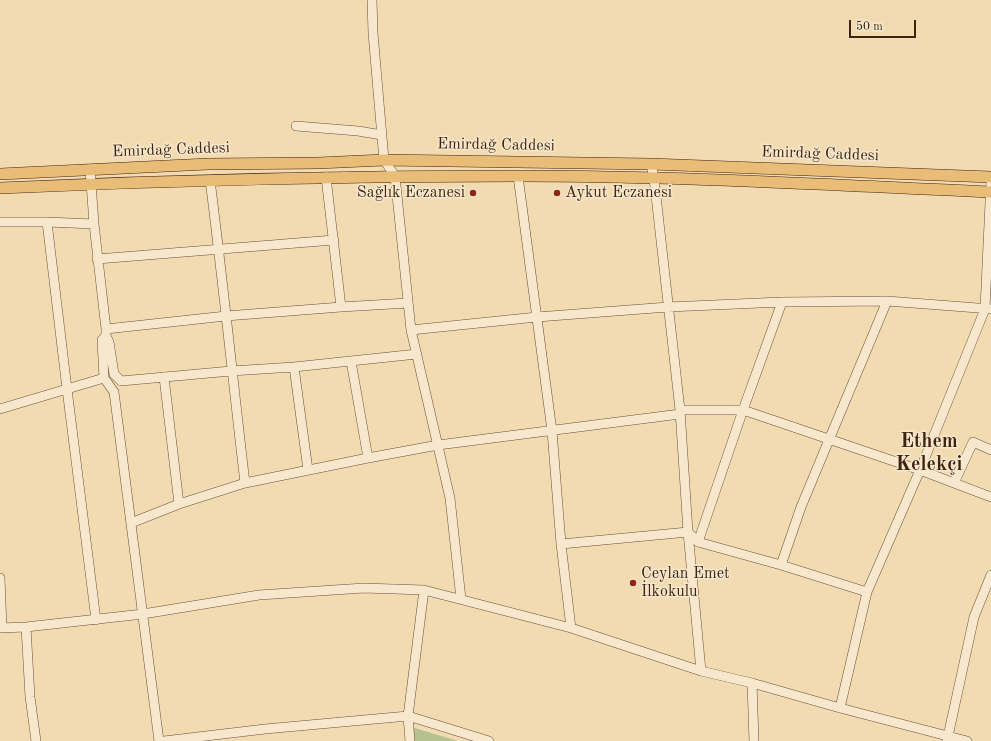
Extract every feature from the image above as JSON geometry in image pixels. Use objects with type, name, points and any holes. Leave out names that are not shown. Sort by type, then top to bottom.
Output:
[{"type":"main road","name":"Emirdağ Caddesi","points":[[0,174],[208,164],[318,163],[384,160],[651,164],[991,177]]},
{"type":"main road","name":"Emirdağ Caddesi","points":[[0,188],[326,177],[518,176],[654,178],[991,192]]},
{"type":"street","points":[[372,0],[372,33],[384,160],[395,176],[411,330],[450,498],[461,599]]},
{"type":"street","points":[[296,126],[358,130],[382,135]]},
{"type":"street","points":[[651,164],[654,178],[680,412],[688,532],[701,671]]},
{"type":"street","points":[[90,169],[97,259],[106,332],[110,342],[114,374],[121,381],[231,370],[294,367],[417,354]]},
{"type":"street","points":[[518,176],[552,431],[561,544],[572,628]]},
{"type":"street","points":[[326,177],[341,307]]},
{"type":"street","points":[[210,180],[245,483]]},
{"type":"street","points":[[840,708],[867,592],[988,309],[991,181]]},
{"type":"street","points":[[0,222],[94,224]]},
{"type":"street","points":[[47,222],[96,620]]},
{"type":"street","points":[[97,259],[334,240]]},
{"type":"street","points":[[411,330],[537,317],[668,307],[782,302],[887,301],[988,309]]},
{"type":"street","points":[[781,565],[801,507],[887,301]]},
{"type":"street","points":[[698,542],[782,302]]},
{"type":"street","points":[[106,332],[226,316],[408,303]]},
{"type":"street","points":[[106,332],[102,340],[104,378],[114,392],[160,741]]},
{"type":"street","points":[[351,361],[368,458]]},
{"type":"street","points":[[294,367],[308,470]]},
{"type":"street","points":[[164,377],[179,504]]},
{"type":"street","points":[[0,409],[104,378]]},
{"type":"street","points":[[131,523],[179,504],[245,483],[438,445],[552,431],[680,412],[743,410],[920,470],[991,497]]},
{"type":"street","points":[[954,483],[973,442],[991,450]]},
{"type":"street","points":[[688,532],[698,542],[781,565],[867,592]]},
{"type":"street","points":[[561,544],[688,532]]},
{"type":"street","points":[[948,738],[974,617],[991,575]]},
{"type":"street","points":[[0,578],[1,628],[26,627],[143,614],[259,595],[364,588],[424,590],[572,628],[701,671],[752,683],[948,738],[967,741]]},
{"type":"street","points":[[410,741],[408,716],[424,590]]},
{"type":"street","points":[[26,627],[30,697],[36,741]]},
{"type":"street","points":[[752,683],[754,741]]},
{"type":"street","points":[[164,741],[265,729],[408,716],[489,741]]},
{"type":"green space","points":[[411,727],[458,741],[413,741]]},
{"type":"place","name":"Sağlık Eczanesi","points":[[473,193]]},
{"type":"place","name":"Aykut Eczanesi","points":[[557,193]]},
{"type":"place","name":"Ceylan Emet İlkokulu","points":[[633,583]]},
{"type":"district","name":"Ethem Kelekçi","points":[[929,454]]}]
